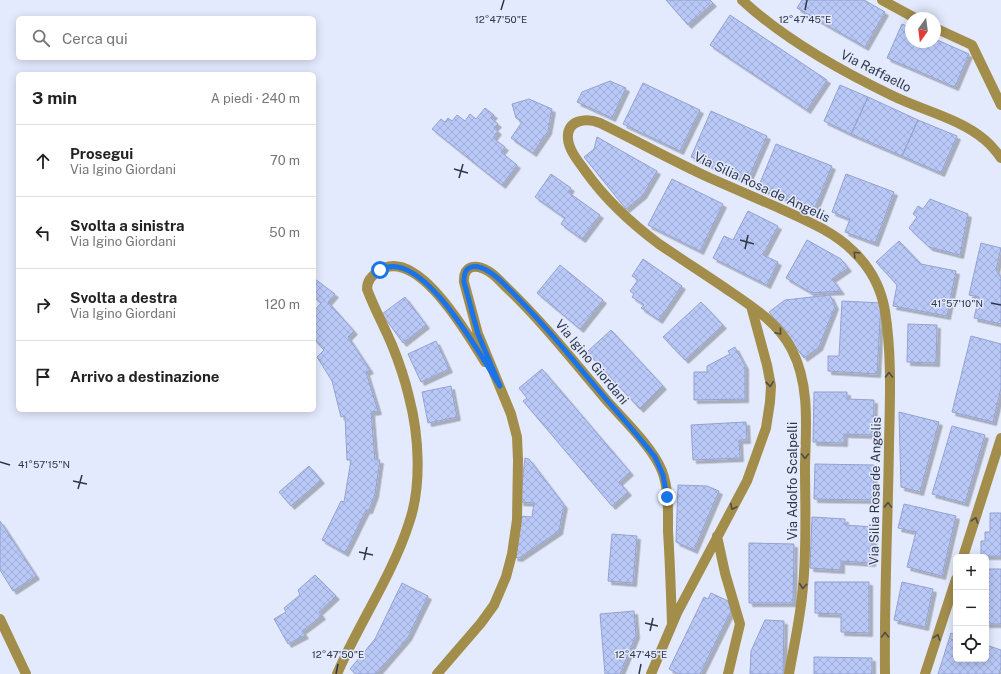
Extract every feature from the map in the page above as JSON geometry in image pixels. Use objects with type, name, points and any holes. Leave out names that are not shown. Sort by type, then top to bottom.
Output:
[{"type":"street","name":"Via Raffaello","points":[[742,0],[790,37],[856,77],[893,96],[961,125],[973,132],[989,144],[1001,158]]},
{"type":"street","points":[[882,0],[905,13]]},
{"type":"street","points":[[941,31],[972,46],[1001,105]]},
{"type":"street","name":"Via Silia Rosa de Angelis","points":[[751,306],[660,244],[620,212],[592,180],[571,148],[568,140],[568,132],[574,124],[585,119],[600,123],[707,177],[800,217],[828,232],[846,244],[864,262],[873,275],[880,291],[885,310],[888,339],[890,402],[884,620],[885,674]]},
{"type":"street","name":"Via Igino Giordani","points":[[337,674],[347,650],[384,582],[403,540],[413,511],[416,488],[416,446],[413,415],[409,396],[392,346],[367,289],[368,281],[380,270],[391,266],[401,267],[418,277],[440,297],[452,311],[500,386]]},
{"type":"street","name":"Via Igino Giordani","points":[[437,674],[481,623],[494,605],[502,587],[512,554],[517,520],[517,437],[511,414],[478,334],[464,282],[464,274],[466,270],[472,267],[479,267],[488,271],[522,302],[557,340],[644,443],[658,463],[663,475],[667,497],[672,624]]},
{"type":"street","points":[[651,674],[672,624],[753,466],[764,436],[771,394],[770,379],[751,306]]},
{"type":"street","name":"Via Adolfo Scalpelli","points":[[751,306],[775,327],[787,341],[796,358],[802,379],[805,402],[804,568],[801,605],[789,674]]},
{"type":"street","points":[[964,554],[1001,438]]},
{"type":"street","points":[[718,536],[725,573],[740,624],[728,674]]},
{"type":"street","points":[[925,674],[953,587]]},
{"type":"street","points":[[0,619],[26,674]]},
{"type":"building","points":[[666,0],[710,0],[713,3],[688,25]]},
{"type":"building","points":[[802,0],[864,0],[885,12],[865,47],[797,8]]},
{"type":"building","points":[[730,15],[827,80],[807,110],[710,45]]},
{"type":"building","points":[[902,24],[905,25],[905,48],[941,48],[941,42],[969,54],[955,87],[887,58]]},
{"type":"building","points":[[610,81],[626,88],[612,118],[577,102],[582,92]]},
{"type":"building","points":[[643,83],[700,110],[680,151],[623,124]]},
{"type":"building","points":[[840,85],[868,97],[851,134],[824,121]]},
{"type":"building","points":[[868,97],[918,120],[902,156],[851,134]]},
{"type":"building","points":[[529,99],[552,109],[548,131],[533,153],[511,138],[522,122],[516,118],[512,104]]},
{"type":"building","points":[[485,108],[494,115],[491,118],[498,124],[494,128],[498,131],[493,138],[505,147],[501,152],[517,165],[502,185],[432,129],[441,119],[445,122],[448,118],[452,121],[457,115],[465,121],[470,114],[476,119]]},
{"type":"building","points":[[711,111],[767,136],[747,182],[691,157]]},
{"type":"building","points":[[918,120],[957,136],[941,173],[902,156]]},
{"type":"building","points":[[597,137],[657,171],[643,195],[626,209],[584,157],[594,149]]},
{"type":"building","points":[[776,144],[832,166],[814,210],[758,188]]},
{"type":"building","points":[[551,174],[571,188],[568,192],[600,215],[582,239],[561,224],[565,218],[535,197]]},
{"type":"building","points":[[846,174],[894,192],[875,243],[845,232],[850,219],[832,212]]},
{"type":"building","points":[[672,179],[723,204],[700,251],[648,225]]},
{"type":"building","points":[[930,199],[968,214],[960,255],[929,247],[909,228],[917,217],[913,214],[918,206],[923,209]]},
{"type":"building","points":[[748,211],[778,226],[763,255],[778,262],[767,285],[713,258],[724,236],[733,240]]},
{"type":"building","points":[[807,240],[841,259],[848,268],[832,279],[841,291],[812,293],[786,278]]},
{"type":"building","points":[[899,241],[921,264],[956,271],[947,316],[893,306],[897,285],[876,262]]},
{"type":"building","points":[[981,243],[1001,248],[996,270],[1001,278],[1001,324],[974,318],[979,297],[969,295]]},
{"type":"building","points":[[643,259],[682,286],[659,320],[641,308],[644,305],[632,297],[634,294],[630,291],[638,280],[632,276]]},
{"type":"building","points":[[560,265],[603,300],[580,329],[537,293]]},
{"type":"building","points":[[316,280],[335,294],[328,302],[354,331],[348,337],[370,370],[366,372],[378,411],[371,412],[375,460],[380,460],[375,494],[369,510],[366,510],[345,553],[322,540],[341,501],[344,502],[351,460],[347,460],[345,416],[341,417],[332,381],[317,357],[324,350],[316,341],[316,309],[321,303],[316,299]]},
{"type":"building","points":[[830,295],[835,306],[819,347],[804,358],[769,312],[785,300]]},
{"type":"building","points":[[405,297],[426,325],[403,343],[382,314]]},
{"type":"building","points":[[842,301],[881,303],[877,374],[828,371],[828,356],[839,356]]},
{"type":"building","points":[[701,302],[723,325],[685,360],[663,337]]},
{"type":"building","points":[[908,324],[937,325],[936,363],[907,362]]},
{"type":"building","points":[[611,330],[663,386],[640,409],[587,352]]},
{"type":"building","points":[[971,336],[1001,344],[1001,388],[993,422],[952,412]]},
{"type":"building","points":[[436,341],[449,369],[421,382],[408,354]]},
{"type":"building","points":[[735,347],[745,366],[745,399],[694,400],[694,372],[707,372],[707,366],[730,354],[728,351]]},
{"type":"building","points":[[542,369],[630,472],[619,482],[628,492],[612,506],[523,401],[527,398],[519,388]]},
{"type":"building","points":[[451,386],[457,417],[428,423],[422,392]]},
{"type":"building","points":[[814,392],[847,392],[847,399],[874,400],[873,435],[844,434],[844,443],[813,442]]},
{"type":"building","points":[[899,412],[939,422],[920,492],[901,487]]},
{"type":"building","points":[[746,422],[747,440],[739,440],[740,458],[693,460],[691,425]]},
{"type":"building","points":[[952,426],[985,435],[965,503],[932,494]]},
{"type":"building","points":[[525,458],[529,459],[564,505],[559,531],[519,558],[514,557],[519,516],[532,517],[534,503],[520,502]]},
{"type":"building","points":[[815,464],[874,465],[873,500],[814,499]]},
{"type":"building","points":[[309,466],[321,480],[291,506],[279,492]]},
{"type":"building","points":[[678,485],[707,486],[719,491],[694,550],[676,542]]},
{"type":"building","points":[[904,504],[956,516],[942,576],[907,567],[916,532],[898,528]]},
{"type":"building","points":[[990,513],[1001,513],[1001,556],[981,554],[981,541],[985,541],[985,532],[990,532]]},
{"type":"building","points":[[812,517],[845,519],[845,525],[874,527],[872,563],[841,561],[841,570],[810,568]]},
{"type":"building","points":[[0,521],[36,576],[13,591],[0,570]]},
{"type":"building","points":[[612,534],[637,536],[633,583],[608,581]]},
{"type":"building","points":[[749,543],[794,544],[793,603],[749,603]]},
{"type":"building","points":[[989,569],[1001,569],[1001,624],[989,624]]},
{"type":"building","points":[[315,575],[336,596],[319,612],[322,616],[302,631],[305,635],[288,644],[274,619],[286,612],[284,608],[300,595],[298,590]]},
{"type":"building","points":[[815,582],[869,582],[869,633],[841,632],[841,614],[815,613]]},
{"type":"building","points":[[902,582],[933,589],[925,627],[894,620]]},
{"type":"building","points":[[402,583],[428,596],[408,637],[376,674],[356,674],[350,669],[375,639]]},
{"type":"building","points":[[711,593],[728,601],[731,611],[700,674],[679,674],[669,669],[704,597],[708,599]]},
{"type":"building","points":[[634,611],[636,635],[620,674],[605,674],[600,614]]},
{"type":"building","points":[[765,620],[784,621],[783,674],[750,674],[751,651]]},
{"type":"building","points":[[951,633],[953,634],[953,662],[989,662],[989,646],[1001,650],[1001,667],[999,674],[938,674]]},
{"type":"building","points":[[814,657],[872,658],[872,674],[814,674]]},
{"type":"route","points":[[380,270],[391,266],[401,267],[409,270],[430,287],[452,311],[500,386],[478,334],[464,282],[464,274],[466,270],[472,267],[484,268],[493,274],[522,302],[557,340],[655,457],[662,470],[667,497]]}]
